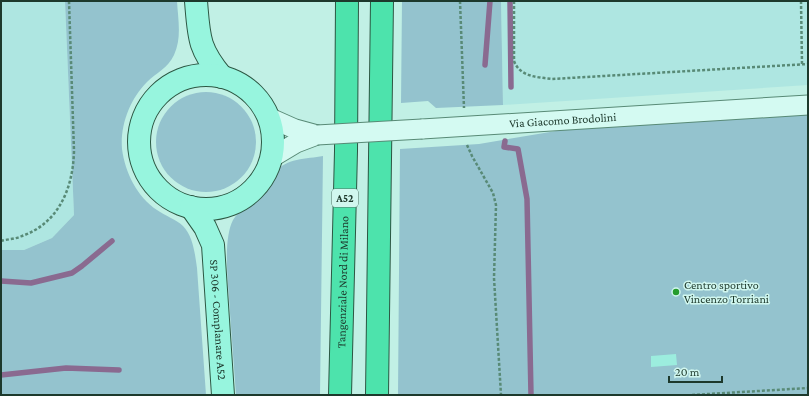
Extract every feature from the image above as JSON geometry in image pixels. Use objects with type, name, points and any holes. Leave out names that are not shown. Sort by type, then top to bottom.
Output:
[{"type":"highway","name":"Tangenziale Nord di Milano","points":[[340,395],[346,159],[347,1]]},
{"type":"highway","points":[[377,395],[382,1]]},
{"type":"main road","points":[[196,1],[199,36],[210,62],[222,77]]},
{"type":"main road","points":[[183,79],[199,36]]},
{"type":"main road","points":[[201,75],[222,77],[237,82],[258,99],[268,117],[273,137],[271,158],[263,178],[249,194],[231,204],[210,209],[191,207],[174,201],[152,182],[143,165],[139,146],[139,137],[143,118],[152,102],[166,88],[183,79],[201,75]]},
{"type":"main road","points":[[213,245],[217,231],[231,204]]},
{"type":"main road","points":[[191,207],[206,227],[213,245]]},
{"type":"main road","name":"SP 306 - Complanare A52","points":[[213,245],[223,395]]},
{"type":"street","name":"Via Giacomo Brodolini","points":[[271,158],[296,143],[317,135],[808,105]]},
{"type":"street","name":"Via Giacomo Brodolini","points":[[268,117],[294,129],[317,135]]},
{"type":"path","points":[[1,241],[22,237],[48,221],[58,209],[71,182],[74,167],[74,152],[69,1]]},
{"type":"path","points":[[460,1],[464,115]]},
{"type":"path","points":[[514,1],[514,61],[516,68],[525,74],[535,77],[552,79],[808,64]]},
{"type":"path","points":[[801,1],[802,64]]},
{"type":"path","points":[[467,144],[472,156],[493,193],[496,205],[494,278],[501,395]]},
{"type":"path","points":[[692,395],[808,388]]},
{"type":"path","points":[[774,390],[774,395]]},
{"type":"shaded area","points":[[1,1],[65,1],[74,215],[52,238],[24,250],[1,250]]},
{"type":"shaded area","points":[[65,1],[177,1],[179,35],[174,55],[162,70],[147,82],[131,104],[127,113],[123,131],[122,149],[129,175],[138,191],[150,205],[183,226],[191,240],[197,268],[206,395],[1,395],[1,250],[24,250],[52,238],[74,215]]},
{"type":"shaded area","points":[[402,1],[501,1],[503,105],[436,108],[428,101],[401,103]]},
{"type":"shaded area","points":[[501,1],[808,1],[808,85],[503,105]]},
{"type":"shaded area","points":[[206,92],[225,96],[241,107],[252,123],[256,142],[252,161],[241,177],[225,188],[206,192],[187,188],[171,177],[160,161],[156,142],[160,123],[171,107],[187,96]]},
{"type":"shaded area","name":"Centro sportivo Vincenzo Torriani","points":[[808,114],[808,395],[398,395],[400,149],[479,144],[562,130]]},
{"type":"shaded area","points":[[323,156],[320,395],[236,395],[227,265],[228,240],[233,220],[243,209],[264,191],[275,173],[284,164],[297,160]]},
{"type":"sand","points":[[676,354],[677,365],[651,367],[651,356]]},
{"type":"waterway","points":[[485,65],[490,1]]},
{"type":"waterway","points":[[510,1],[511,87]]},
{"type":"waterway","points":[[505,141],[504,147],[518,149],[527,199],[531,395]]},
{"type":"waterway","points":[[1,281],[31,283],[72,273],[112,241]]},
{"type":"waterway","points":[[1,375],[66,368],[119,370]]},
{"type":"place","name":"Centro sportivo Vincenzo Torriani","points":[[676,292]]}]
